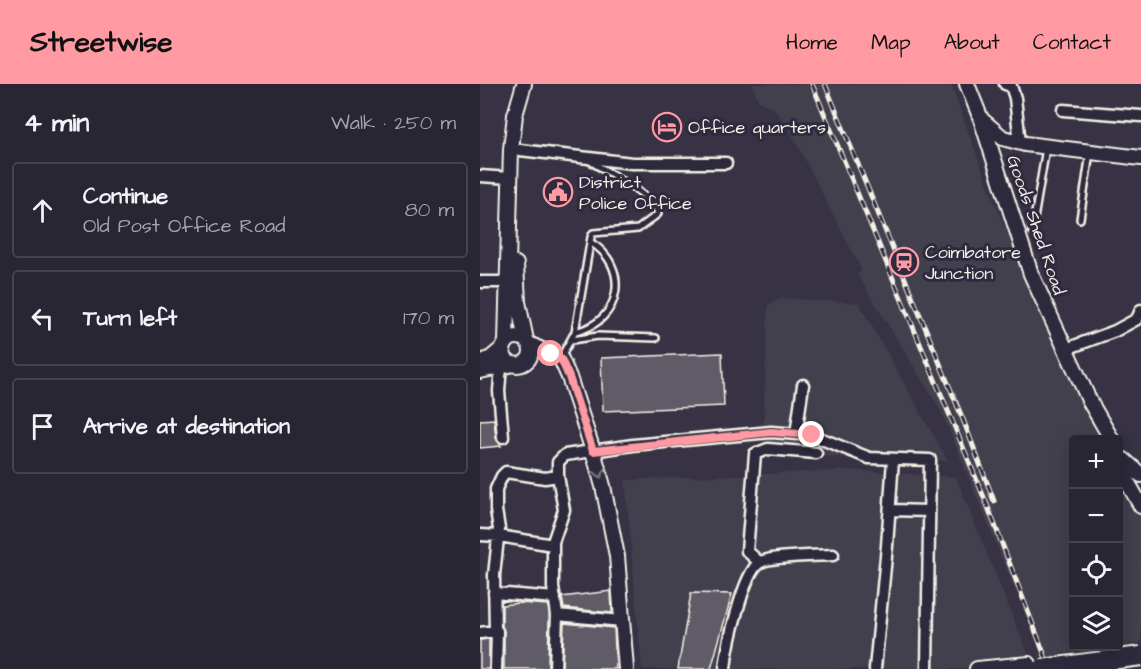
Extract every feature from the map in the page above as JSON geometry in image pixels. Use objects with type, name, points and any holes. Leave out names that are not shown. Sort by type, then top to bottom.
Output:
[{"type":"highway","points":[[1042,669],[1141,656]]},
{"type":"main road","points":[[514,364],[504,356],[507,321],[510,178],[515,115],[524,84]]},
{"type":"main road","points":[[514,364],[530,353],[518,303],[516,271],[520,150],[524,113],[533,84]]},
{"type":"main road","name":"Goods Shed Road","points":[[967,84],[981,119],[1031,274],[1090,402],[1109,435]]},
{"type":"main road","points":[[981,119],[1003,138],[1020,143],[1141,158]]},
{"type":"main road","points":[[480,363],[491,358],[509,340],[517,337],[561,359],[569,377],[603,486],[617,556],[626,669]]},
{"type":"main road","points":[[480,371],[514,364],[561,359]]},
{"type":"main road","points":[[1123,458],[1137,476],[1141,490]]},
{"type":"main road","points":[[1123,464],[1128,483],[1141,506]]},
{"type":"main road","points":[[1084,669],[1084,663],[1095,655],[1141,649]]},
{"type":"main road","points":[[977,669],[1029,664],[1030,669]]},
{"type":"street","points":[[1005,84],[1011,86],[1015,98],[1020,143]]},
{"type":"street","points":[[1063,110],[1141,116]]},
{"type":"street","points":[[520,150],[632,163],[726,163]]},
{"type":"street","points":[[480,176],[510,178]]},
{"type":"street","points":[[480,282],[507,282]]},
{"type":"street","points":[[1066,349],[1129,324],[1137,319],[1141,310]]},
{"type":"street","points":[[1129,324],[1141,329]]},
{"type":"street","points":[[503,437],[499,392],[514,364]]},
{"type":"street","points":[[796,434],[803,385]]},
{"type":"street","points":[[555,669],[556,615],[553,545],[564,510],[558,462],[565,455],[593,451],[771,432],[812,435],[868,458],[930,460],[927,669]]},
{"type":"street","points":[[759,562],[747,551],[755,454],[768,449],[816,453]]},
{"type":"street","points":[[875,669],[893,459]]},
{"type":"street","points":[[480,633],[495,631],[494,593],[499,536],[496,489],[502,476],[506,472],[545,477],[558,476]]},
{"type":"street","points":[[890,510],[929,511]]},
{"type":"street","points":[[480,535],[553,545]]},
{"type":"street","points":[[725,669],[744,589],[750,574],[759,562],[833,555]]},
{"type":"street","points":[[494,593],[555,598]]},
{"type":"street","points":[[556,615],[622,621]]},
{"type":"street","points":[[496,669],[497,631]]},
{"type":"lane","points":[[1032,231],[1046,146]]},
{"type":"lane","points":[[1080,219],[1090,152]]},
{"type":"lane","points":[[561,359],[575,332],[593,233],[638,229],[658,214],[657,209],[647,198],[584,158]]},
{"type":"lane","points":[[575,332],[598,322],[613,305],[615,294],[615,275],[611,265],[598,246],[590,242]]},
{"type":"lane","points":[[572,340],[598,336],[656,338]]},
{"type":"shaded area","points":[[752,84],[951,84],[990,191],[1053,341],[1100,435],[1069,435],[1069,651],[1083,651],[1060,654],[1060,663],[1045,662],[942,413],[857,274],[862,271],[788,127],[772,107],[759,102]]},
{"type":"shaded area","points":[[782,298],[859,303],[948,461],[762,454],[768,305]]},
{"type":"shaded area","points":[[848,470],[956,477],[1034,669],[642,669],[625,480]]},
{"type":"shaded area","points":[[1123,481],[1141,513],[1141,643],[1123,645]]},
{"type":"building","points":[[722,353],[724,406],[603,411],[601,358]]},
{"type":"building","points":[[494,419],[496,438],[501,446],[480,448],[480,420]]},
{"type":"building","points":[[611,591],[612,613],[564,608],[562,597]]},
{"type":"building","points":[[691,593],[732,594],[711,669],[678,669]]},
{"type":"building","points":[[519,603],[548,605],[548,669],[504,669],[502,605]]},
{"type":"building","points":[[564,623],[614,628],[616,669],[562,669]]},
{"type":"building","points":[[489,639],[489,669],[480,669],[480,640]]},
{"type":"railway","points":[[812,84],[988,507],[1050,669]]},
{"type":"railway","points":[[825,84],[964,422],[994,501]]},
{"type":"place","name":"Office quarters","points":[[667,127]]},
{"type":"place","name":"District Police Office","points":[[558,192]]},
{"type":"place","name":"Coimbatore Junction","points":[[904,262]]},
{"type":"route","points":[[551,354],[561,359],[569,377],[593,451],[771,432],[812,435]]}]
